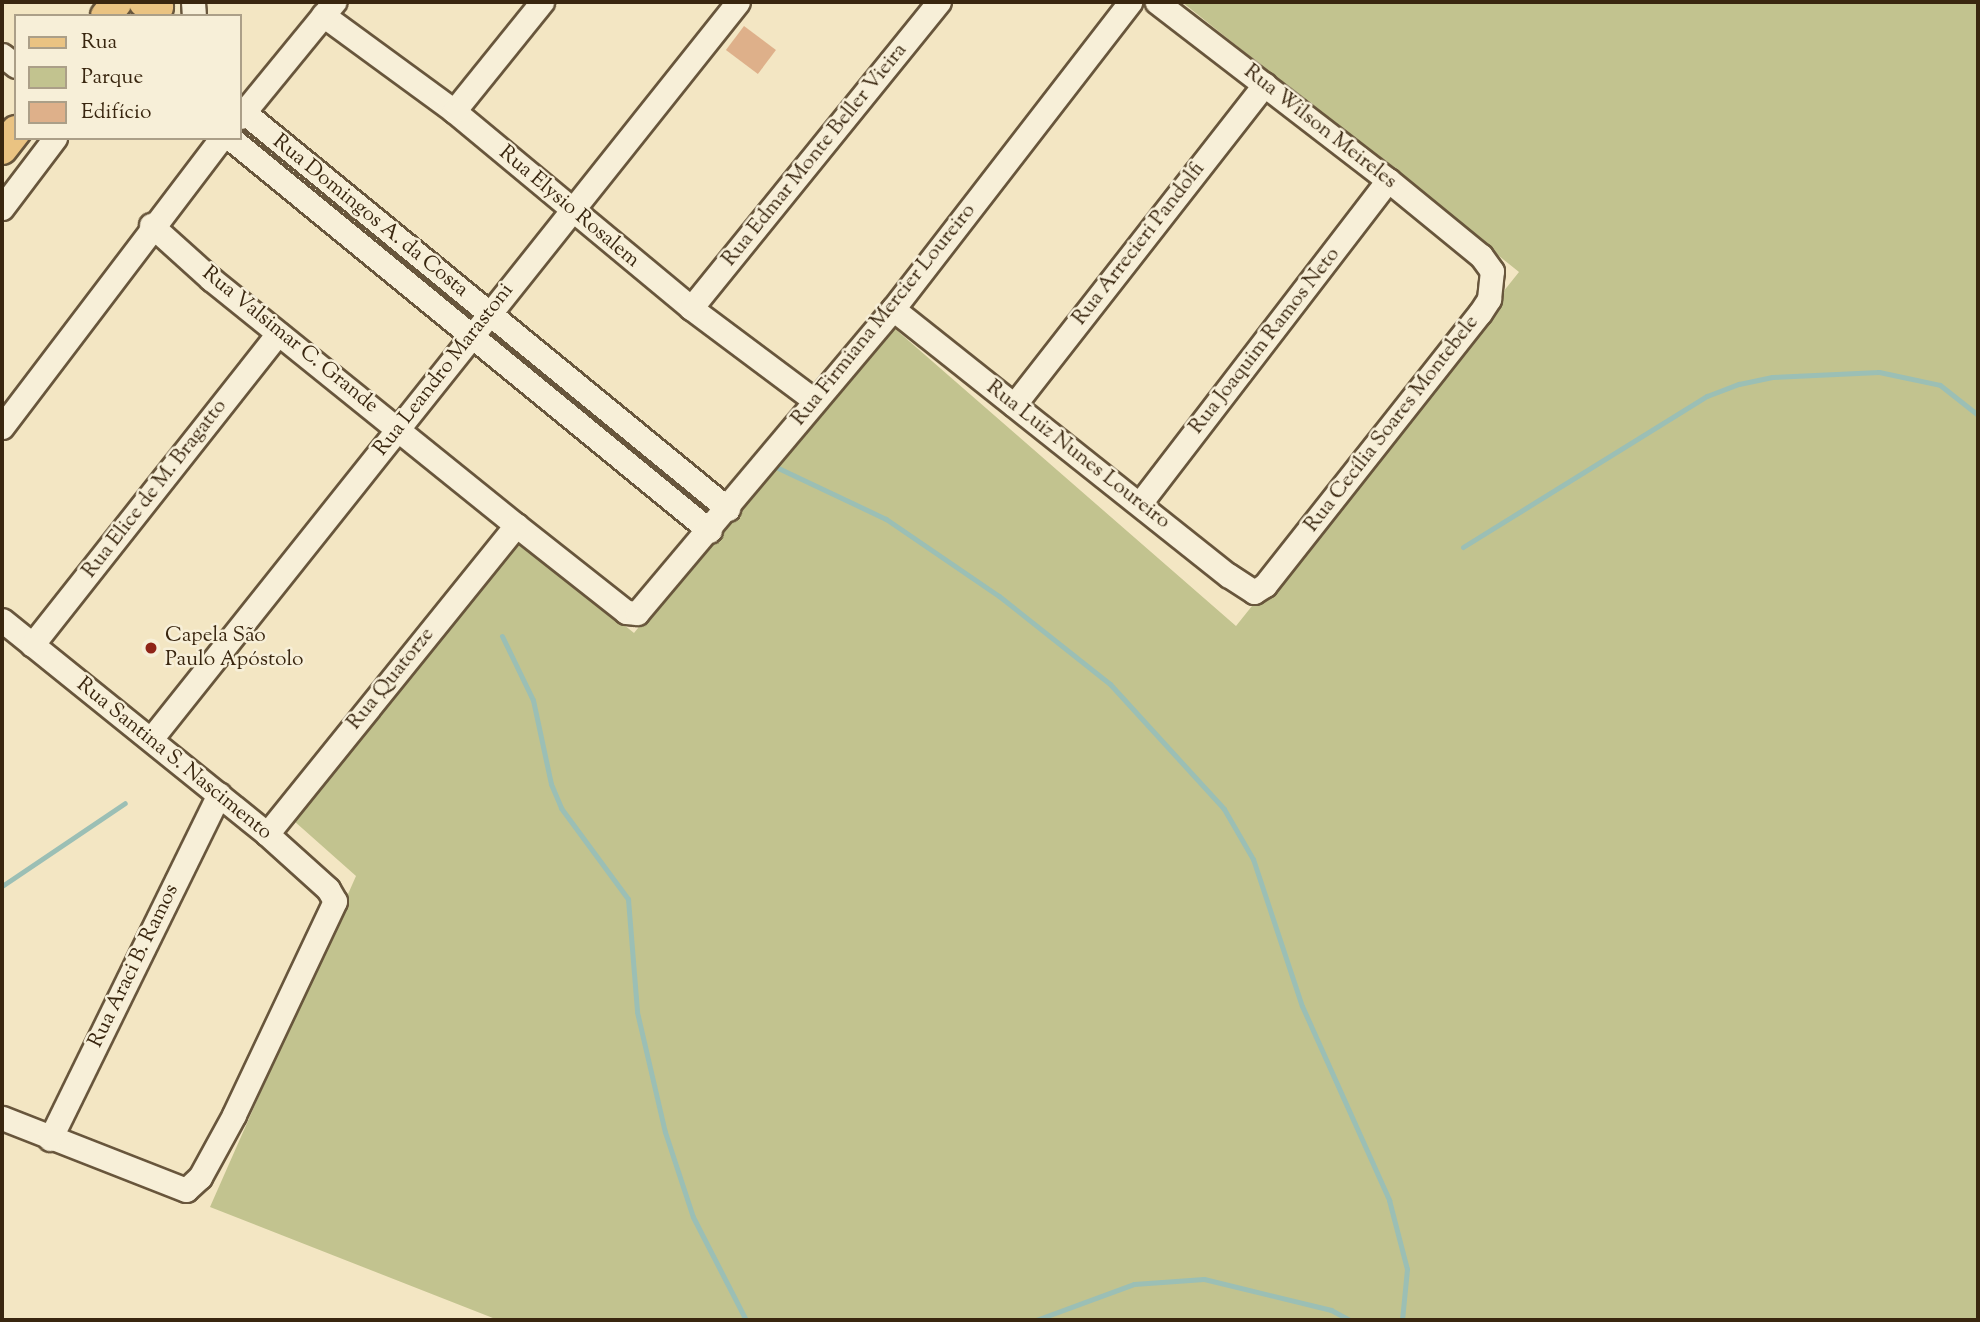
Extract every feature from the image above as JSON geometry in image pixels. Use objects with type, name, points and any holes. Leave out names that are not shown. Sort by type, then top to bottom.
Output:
[{"type":"main road","points":[[2,149],[14,134]]},
{"type":"street","points":[[454,111],[542,2]]},
{"type":"street","name":"Rua Leandro Marastoni","points":[[151,739],[738,2]]},
{"type":"street","name":"Rua Edmar Monte Beller Vieira","points":[[691,307],[939,2]]},
{"type":"street","name":"Rua Firmiana Mercier Loureiro","points":[[626,612],[640,611],[710,531],[814,400],[892,309],[1130,2]]},
{"type":"street","name":"Rua Wilson Meireles","points":[[1157,2],[1388,180],[1481,256]]},
{"type":"street","points":[[242,112],[328,8]]},
{"type":"street","name":"Rua Elysio Rosalem","points":[[328,8],[691,307],[814,400]]},
{"type":"street","name":"Rua Arrecieri Pandolfi","points":[[1014,405],[1265,84]]},
{"type":"street","name":"Rua Domingos A. da Costa","points":[[242,114],[728,509]]},
{"type":"street","points":[[2,208],[53,140]]},
{"type":"street","points":[[2,427],[151,225],[219,140]]},
{"type":"street","name":"Rua Domingos A. da Costa","points":[[232,140],[351,240],[710,531]]},
{"type":"street","name":"Rua Joaquim Ramos Neto","points":[[1141,502],[1388,180]]},
{"type":"street","points":[[351,240],[369,217]]},
{"type":"street","name":"Rua Valsimar C. Grande","points":[[151,225],[278,333],[399,427],[626,612]]},
{"type":"street","name":"Rua Cecília Soares Montebele","points":[[1265,585],[1480,313],[1493,279],[1481,256]]},
{"type":"street","name":"Rua Luiz Nunes Loureiro","points":[[892,309],[1141,502],[1249,590],[1259,592],[1265,585]]},
{"type":"street","name":"Rua Elice de M. Bragatto","points":[[32,645],[278,333]]},
{"type":"street","points":[[591,433],[610,412]]},
{"type":"street","name":"Rua Quatorze","points":[[267,834],[516,525]]},
{"type":"street","name":"Rua Santina S. Nascimento","points":[[2,620],[267,834],[328,889],[335,906],[234,1115],[193,1185],[177,1190],[50,1139]]},
{"type":"street","name":"Rua Araci B. Ramos","points":[[50,1139],[219,794]]},
{"type":"street","points":[[2,1118],[50,1139]]},
{"type":"green space","points":[[1182,2],[1978,2],[1978,1320],[498,1320],[210,1207],[356,876],[285,813],[510,533],[634,633],[886,321],[1236,626],[1519,272]]},
{"type":"building","points":[[744,26],[776,50],[758,74],[726,50]]},
{"type":"waterway","points":[[1463,547],[1707,396],[1739,384],[1772,377],[1879,372],[1940,385],[1978,415]]},
{"type":"waterway","points":[[776,467],[886,519],[999,596],[1110,684],[1224,809],[1253,859],[1302,1006],[1389,1200],[1407,1269],[1402,1320]]},
{"type":"waterway","points":[[502,636],[533,700],[551,784],[561,808],[628,899],[637,1012],[665,1132],[693,1217],[746,1320]]},
{"type":"waterway","points":[[2,886],[125,803]]},
{"type":"waterway","points":[[1036,1320],[1134,1284],[1204,1279],[1331,1310],[1350,1320]]},
{"type":"place","name":"Capela São Paulo Apóstolo","points":[[151,648]]}]
